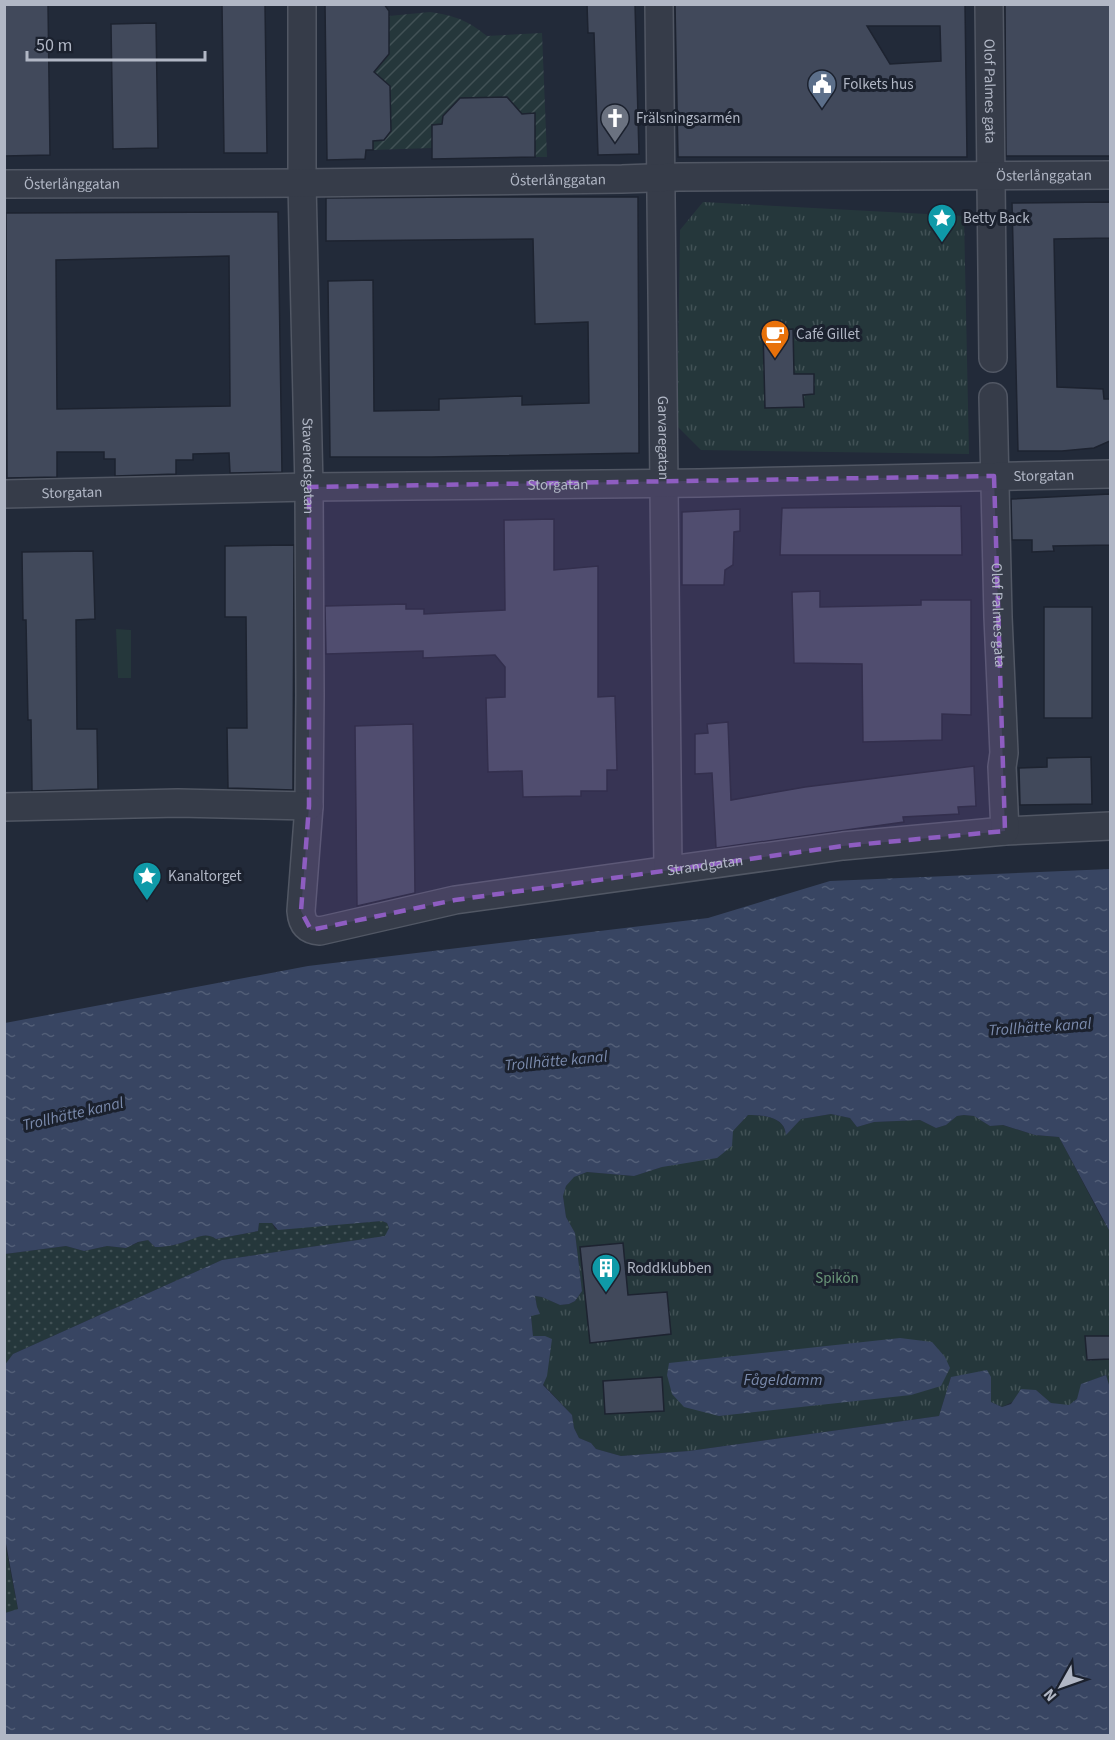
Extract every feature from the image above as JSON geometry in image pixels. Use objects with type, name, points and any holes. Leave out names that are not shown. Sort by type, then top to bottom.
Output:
[{"type":"street","name":"Staveredsgatan","points":[[302,4],[302,183],[309,487],[309,806],[301,911],[304,925]]},
{"type":"street","name":"Garvaregatan","points":[[659,4],[668,870]]},
{"type":"street","name":"Olof Palmes gata","points":[[989,4],[993,358]]},
{"type":"street","name":"Österlånggatan","points":[[4,183],[302,183],[1110,175]]},
{"type":"street","name":"Olof Palmes gata","points":[[993,397],[1005,831]]},
{"type":"street","name":"Storgatan","points":[[4,494],[1110,474]]},
{"type":"street","points":[[4,807],[168,803],[309,806]]},
{"type":"street","name":"Strandgatan","points":[[304,925],[320,932],[455,900],[843,846],[1005,831],[1110,826]]},
{"type":"highlighted area","points":[[994,476],[1005,831],[843,846],[455,900],[311,930],[301,911],[309,806],[309,487]]},
{"type":"green space","points":[[430,12],[461,20],[487,36],[542,33],[547,157],[535,157],[535,114],[514,114],[515,107],[506,97],[460,98],[450,114],[443,115],[442,124],[432,125],[432,148],[373,150],[373,141],[384,140],[391,131],[370,74],[389,16]]},
{"type":"green space","points":[[703,202],[964,216],[969,454],[701,450],[677,426],[680,230]]},
{"type":"green space","points":[[116,629],[131,630],[131,678],[118,678]]},
{"type":"green space","name":"Spikön","points":[[831,1114],[850,1118],[857,1127],[874,1122],[920,1120],[936,1128],[946,1125],[957,1116],[974,1116],[990,1126],[1002,1125],[1035,1135],[1059,1137],[1110,1232],[1110,1388],[1106,1375],[1082,1384],[1077,1399],[1069,1406],[1051,1403],[1036,1390],[1002,1407],[991,1402],[991,1377],[951,1377],[939,1416],[689,1451],[621,1456],[596,1449],[591,1443],[579,1438],[574,1428],[572,1415],[543,1384],[545,1336],[533,1336],[531,1316],[537,1307],[535,1296],[560,1305],[575,1301],[582,1291],[575,1233],[566,1217],[563,1195],[573,1177],[587,1172],[634,1176],[662,1167],[733,1131],[748,1115],[765,1116],[776,1120],[781,1123],[786,1134],[801,1119]]},
{"type":"green space","points":[[382,1221],[387,1223],[389,1228],[386,1236],[222,1260],[13,1354],[5,1366],[5,1254],[66,1246],[84,1251],[107,1246],[126,1248],[148,1240],[155,1247],[166,1246],[200,1236],[216,1239],[258,1231],[259,1223],[272,1223],[275,1229]]},
{"type":"green space","points":[[4,1538],[18,1610],[5,1613],[4,1613]]},
{"type":"water","name":"Trollhätte kanal","points":[[1110,869],[1110,1232],[1059,1137],[1035,1135],[1003,1125],[990,1126],[974,1116],[957,1116],[946,1125],[936,1128],[920,1120],[874,1122],[857,1127],[850,1118],[831,1114],[801,1119],[786,1135],[782,1124],[777,1120],[766,1116],[748,1115],[733,1131],[732,1146],[717,1158],[662,1167],[634,1176],[587,1172],[574,1177],[566,1186],[563,1196],[566,1217],[575,1233],[582,1291],[575,1301],[560,1305],[535,1296],[540,1314],[531,1316],[533,1336],[545,1336],[552,1339],[547,1376],[543,1385],[572,1415],[574,1428],[579,1438],[591,1443],[596,1449],[621,1456],[689,1451],[939,1416],[951,1377],[987,1370],[991,1377],[991,1402],[1002,1407],[1011,1404],[1021,1389],[1036,1390],[1051,1403],[1069,1405],[1077,1399],[1081,1384],[1106,1375],[1110,1388],[1110,1735],[5,1735],[5,1613],[18,1609],[5,1538],[4,1366],[13,1354],[222,1260],[385,1236],[389,1228],[387,1223],[382,1221],[278,1230],[272,1223],[259,1223],[258,1231],[216,1239],[204,1236],[166,1246],[155,1247],[148,1240],[126,1248],[107,1246],[84,1251],[66,1246],[5,1254],[5,1023],[308,966],[708,918],[830,881]]},
{"type":"water","name":"Fågeldamm","points":[[900,1338],[932,1342],[945,1357],[950,1368],[941,1386],[911,1395],[719,1416],[684,1407],[672,1394],[667,1375],[669,1363]]},
{"type":"building","points":[[4,4],[48,4],[50,155],[4,156]]},
{"type":"building","points":[[222,4],[265,4],[267,153],[224,153]]},
{"type":"building","points":[[325,4],[384,4],[389,11],[389,54],[374,72],[390,86],[391,131],[384,140],[373,141],[373,150],[366,150],[365,159],[327,160]]},
{"type":"building","points":[[587,4],[635,4],[639,154],[598,155],[594,33],[588,33]]},
{"type":"building","name":"Folkets hus","points":[[675,4],[965,4],[967,157],[678,157]],"holes":[[[867,26],[940,26],[941,61],[890,64]]]},
{"type":"building","points":[[1005,4],[1110,4],[1110,156],[1006,156]]},
{"type":"building","points":[[156,23],[158,148],[113,149],[111,24]]},
{"type":"building","points":[[507,97],[522,114],[535,113],[535,157],[432,159],[432,125],[442,124],[443,116],[460,98]]},
{"type":"building","points":[[638,197],[639,453],[330,457],[328,281],[373,280],[374,411],[439,410],[439,399],[522,396],[522,405],[589,403],[588,322],[535,324],[533,239],[326,241],[326,198]]},
{"type":"building","points":[[1110,202],[1110,238],[1054,239],[1057,387],[1103,389],[1104,399],[1110,399],[1110,441],[1094,448],[1018,451],[1012,203]]},
{"type":"building","points":[[278,212],[282,472],[230,473],[229,453],[193,454],[193,460],[176,460],[176,474],[115,476],[115,459],[104,459],[104,452],[57,452],[57,477],[7,478],[6,213]],"holes":[[[229,256],[230,406],[57,409],[56,260]]]},
{"type":"building","name":"Café Gillet","points":[[793,329],[794,374],[814,374],[814,394],[803,395],[804,407],[765,408],[763,330]]},
{"type":"building","points":[[1110,494],[1110,545],[1053,546],[1054,551],[1032,552],[1032,540],[1012,540],[1011,499]]},
{"type":"building","points":[[961,506],[962,555],[780,555],[782,508]]},
{"type":"building","points":[[740,509],[740,531],[734,532],[733,565],[725,570],[724,585],[682,585],[682,512]]},
{"type":"building","points":[[554,519],[554,570],[598,566],[598,697],[615,696],[617,770],[607,770],[607,791],[581,791],[581,796],[523,797],[522,771],[488,772],[486,698],[505,697],[505,667],[495,655],[423,658],[423,651],[326,654],[325,606],[406,604],[406,609],[424,609],[424,614],[505,610],[504,520]]},
{"type":"building","points":[[294,545],[293,790],[228,788],[227,728],[247,728],[246,617],[225,617],[225,546]]},
{"type":"building","points":[[93,551],[95,619],[76,620],[77,729],[97,729],[98,789],[32,791],[31,720],[28,720],[22,552]]},
{"type":"building","points":[[820,591],[820,607],[921,605],[921,600],[971,600],[971,715],[942,714],[942,740],[863,742],[862,664],[794,663],[792,592]]},
{"type":"building","points":[[1044,607],[1092,607],[1092,718],[1044,718]]},
{"type":"building","points":[[728,722],[731,800],[805,787],[974,766],[976,806],[958,807],[959,814],[903,817],[904,822],[716,848],[712,773],[695,774],[695,734],[708,733],[707,724]]},
{"type":"building","points":[[413,724],[415,893],[357,906],[355,726]]},
{"type":"building","points":[[1091,757],[1092,804],[1020,805],[1019,768],[1047,767],[1047,758]]},
{"type":"building","name":"Roddklubben","points":[[623,1243],[628,1295],[667,1292],[671,1334],[590,1343],[580,1247]]},
{"type":"building","points":[[1085,1336],[1110,1336],[1110,1359],[1087,1360]]},
{"type":"building","points":[[662,1377],[664,1411],[605,1414],[603,1381]]},
{"type":"place","name":"Folkets hus","points":[[822,110]]},
{"type":"place","name":"Frälsningsarmén","points":[[615,144]]},
{"type":"place","name":"Betty Back","points":[[942,244]]},
{"type":"place","name":"Café Gillet","points":[[775,360]]},
{"type":"place","name":"Kanaltorget","points":[[147,902]]},
{"type":"place","name":"Roddklubben","points":[[606,1294]]}]
